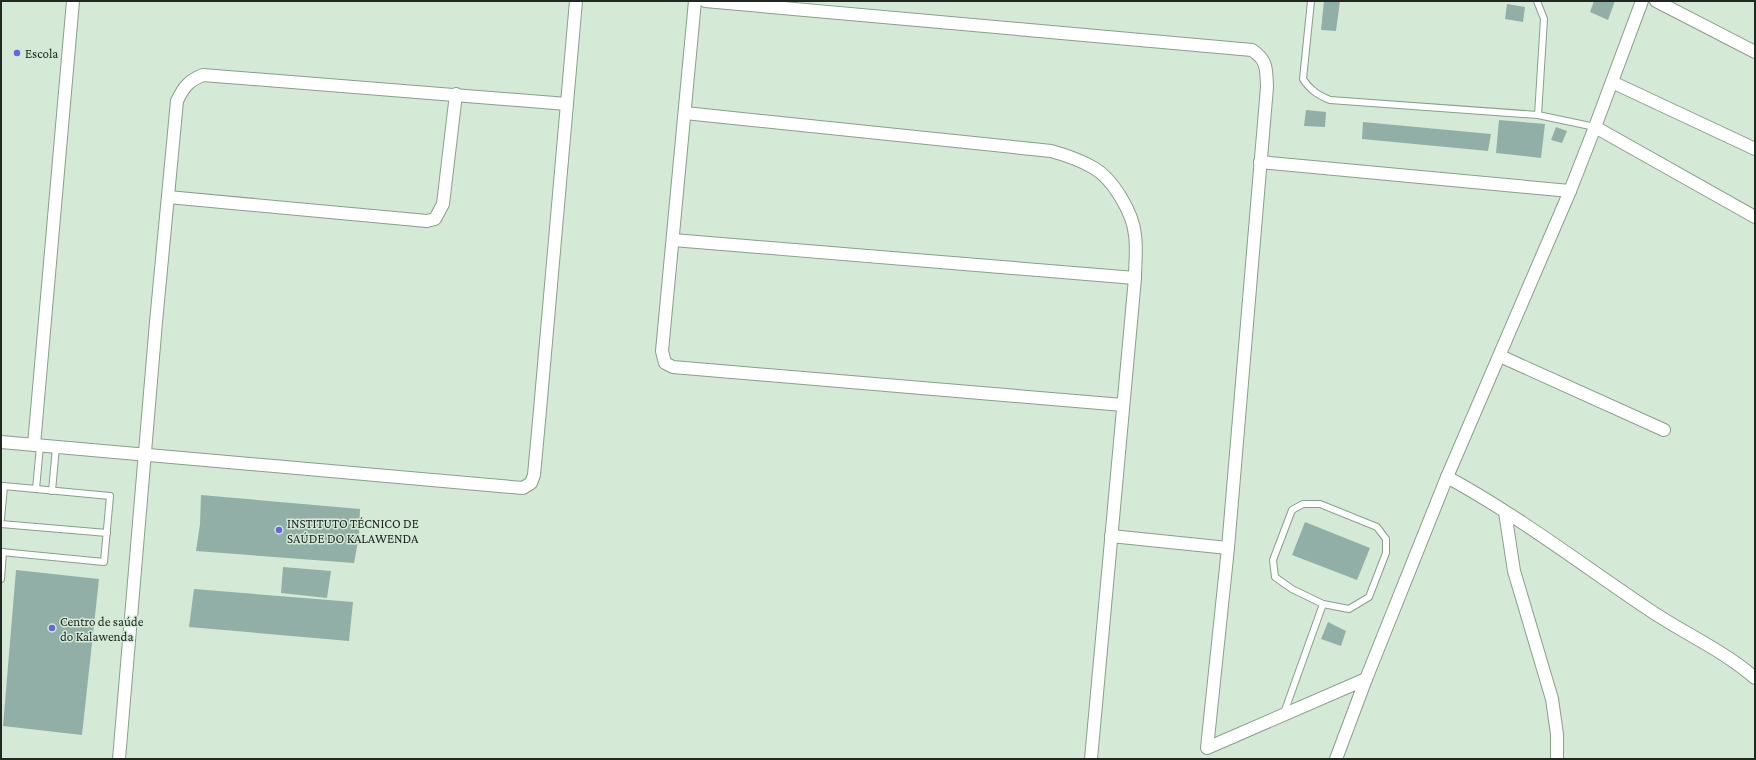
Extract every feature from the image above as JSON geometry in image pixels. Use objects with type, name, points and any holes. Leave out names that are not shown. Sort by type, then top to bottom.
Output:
[{"type":"street","points":[[37,446],[73,1]]},
{"type":"street","points":[[1,442],[523,488],[531,483],[534,475],[576,1]]},
{"type":"street","points":[[695,1],[662,351],[665,363],[673,367],[1123,405]]},
{"type":"street","points":[[705,1],[1252,50],[1262,56],[1266,66],[1267,87],[1228,548],[1207,748],[1366,679]]},
{"type":"street","points":[[1336,759],[1366,679],[1447,477],[1570,191],[1642,1]]},
{"type":"street","points":[[1656,1],[1755,52]]},
{"type":"street","points":[[119,759],[177,101],[182,89],[192,79],[203,75],[567,104]]},
{"type":"street","points":[[1612,82],[1755,149]]},
{"type":"street","points":[[168,197],[427,221],[435,219],[443,204],[456,94]]},
{"type":"street","points":[[685,113],[1051,150],[1073,157],[1095,169],[1114,187],[1127,209],[1135,234],[1135,278],[1091,759]]},
{"type":"street","points":[[1595,127],[1755,217]]},
{"type":"street","points":[[1260,162],[1570,191]]},
{"type":"street","points":[[673,240],[1135,278]]},
{"type":"street","points":[[1500,356],[1664,430]]},
{"type":"street","points":[[1447,477],[1505,512],[1665,621],[1737,663],[1755,678]]},
{"type":"street","points":[[1505,512],[1514,571],[1552,699],[1557,734],[1557,759]]},
{"type":"street","points":[[1111,536],[1228,548]]},
{"type":"lane","points":[[1310,1],[1303,79],[1308,88],[1320,96],[1330,100],[1538,115],[1595,127]]},
{"type":"lane","points":[[1537,1],[1544,19],[1538,115]]},
{"type":"lane","points":[[36,489],[37,446]]},
{"type":"lane","points":[[52,491],[56,447]]},
{"type":"lane","points":[[1,519],[4,486],[110,496],[104,562],[2,552],[1,579]]},
{"type":"lane","points":[[1303,504],[1320,504],[1377,527],[1386,539],[1386,552],[1369,597],[1349,609],[1323,604],[1292,589],[1275,577],[1273,560],[1292,510],[1303,504]]},
{"type":"lane","points":[[1,524],[107,533]]},
{"type":"lane","points":[[1284,714],[1323,604]]},
{"type":"building","points":[[1324,1],[1340,1],[1336,31],[1321,30]]},
{"type":"building","points":[[1594,1],[1615,1],[1608,20],[1590,12]]},
{"type":"building","points":[[1507,4],[1525,7],[1523,22],[1505,19]]},
{"type":"building","points":[[1306,110],[1326,112],[1325,127],[1304,126]]},
{"type":"building","points":[[1499,120],[1545,124],[1541,158],[1496,153]]},
{"type":"building","points":[[1363,122],[1491,134],[1488,151],[1362,139]]},
{"type":"building","points":[[1556,127],[1567,131],[1562,143],[1551,140]]},
{"type":"building","name":"INSTITUTO TÉCNICO DE SAÚDE DO KALAWENDA","points":[[201,495],[360,509],[359,536],[354,563],[196,551],[200,524]]},
{"type":"building","points":[[1305,522],[1370,548],[1357,580],[1292,555]]},
{"type":"building","name":"INSTITUTO TÉCNICO DE SAÚDE DO KALAWENDA","points":[[283,567],[331,571],[327,598],[281,593]]},
{"type":"building","name":"Centro de saúde do Kalawenda","points":[[16,570],[99,579],[82,735],[3,726]]},
{"type":"building","points":[[194,589],[353,602],[349,641],[189,627]]},
{"type":"building","points":[[1328,622],[1346,631],[1341,646],[1321,639]]},
{"type":"place","name":"Escola","points":[[17,53]]},
{"type":"place","name":"INSTITUTO TÉCNICO DE SAÚDE DO KALAWENDA","points":[[279,530]]},
{"type":"place","name":"Centro de saúde do Kalawenda","points":[[52,628]]}]
